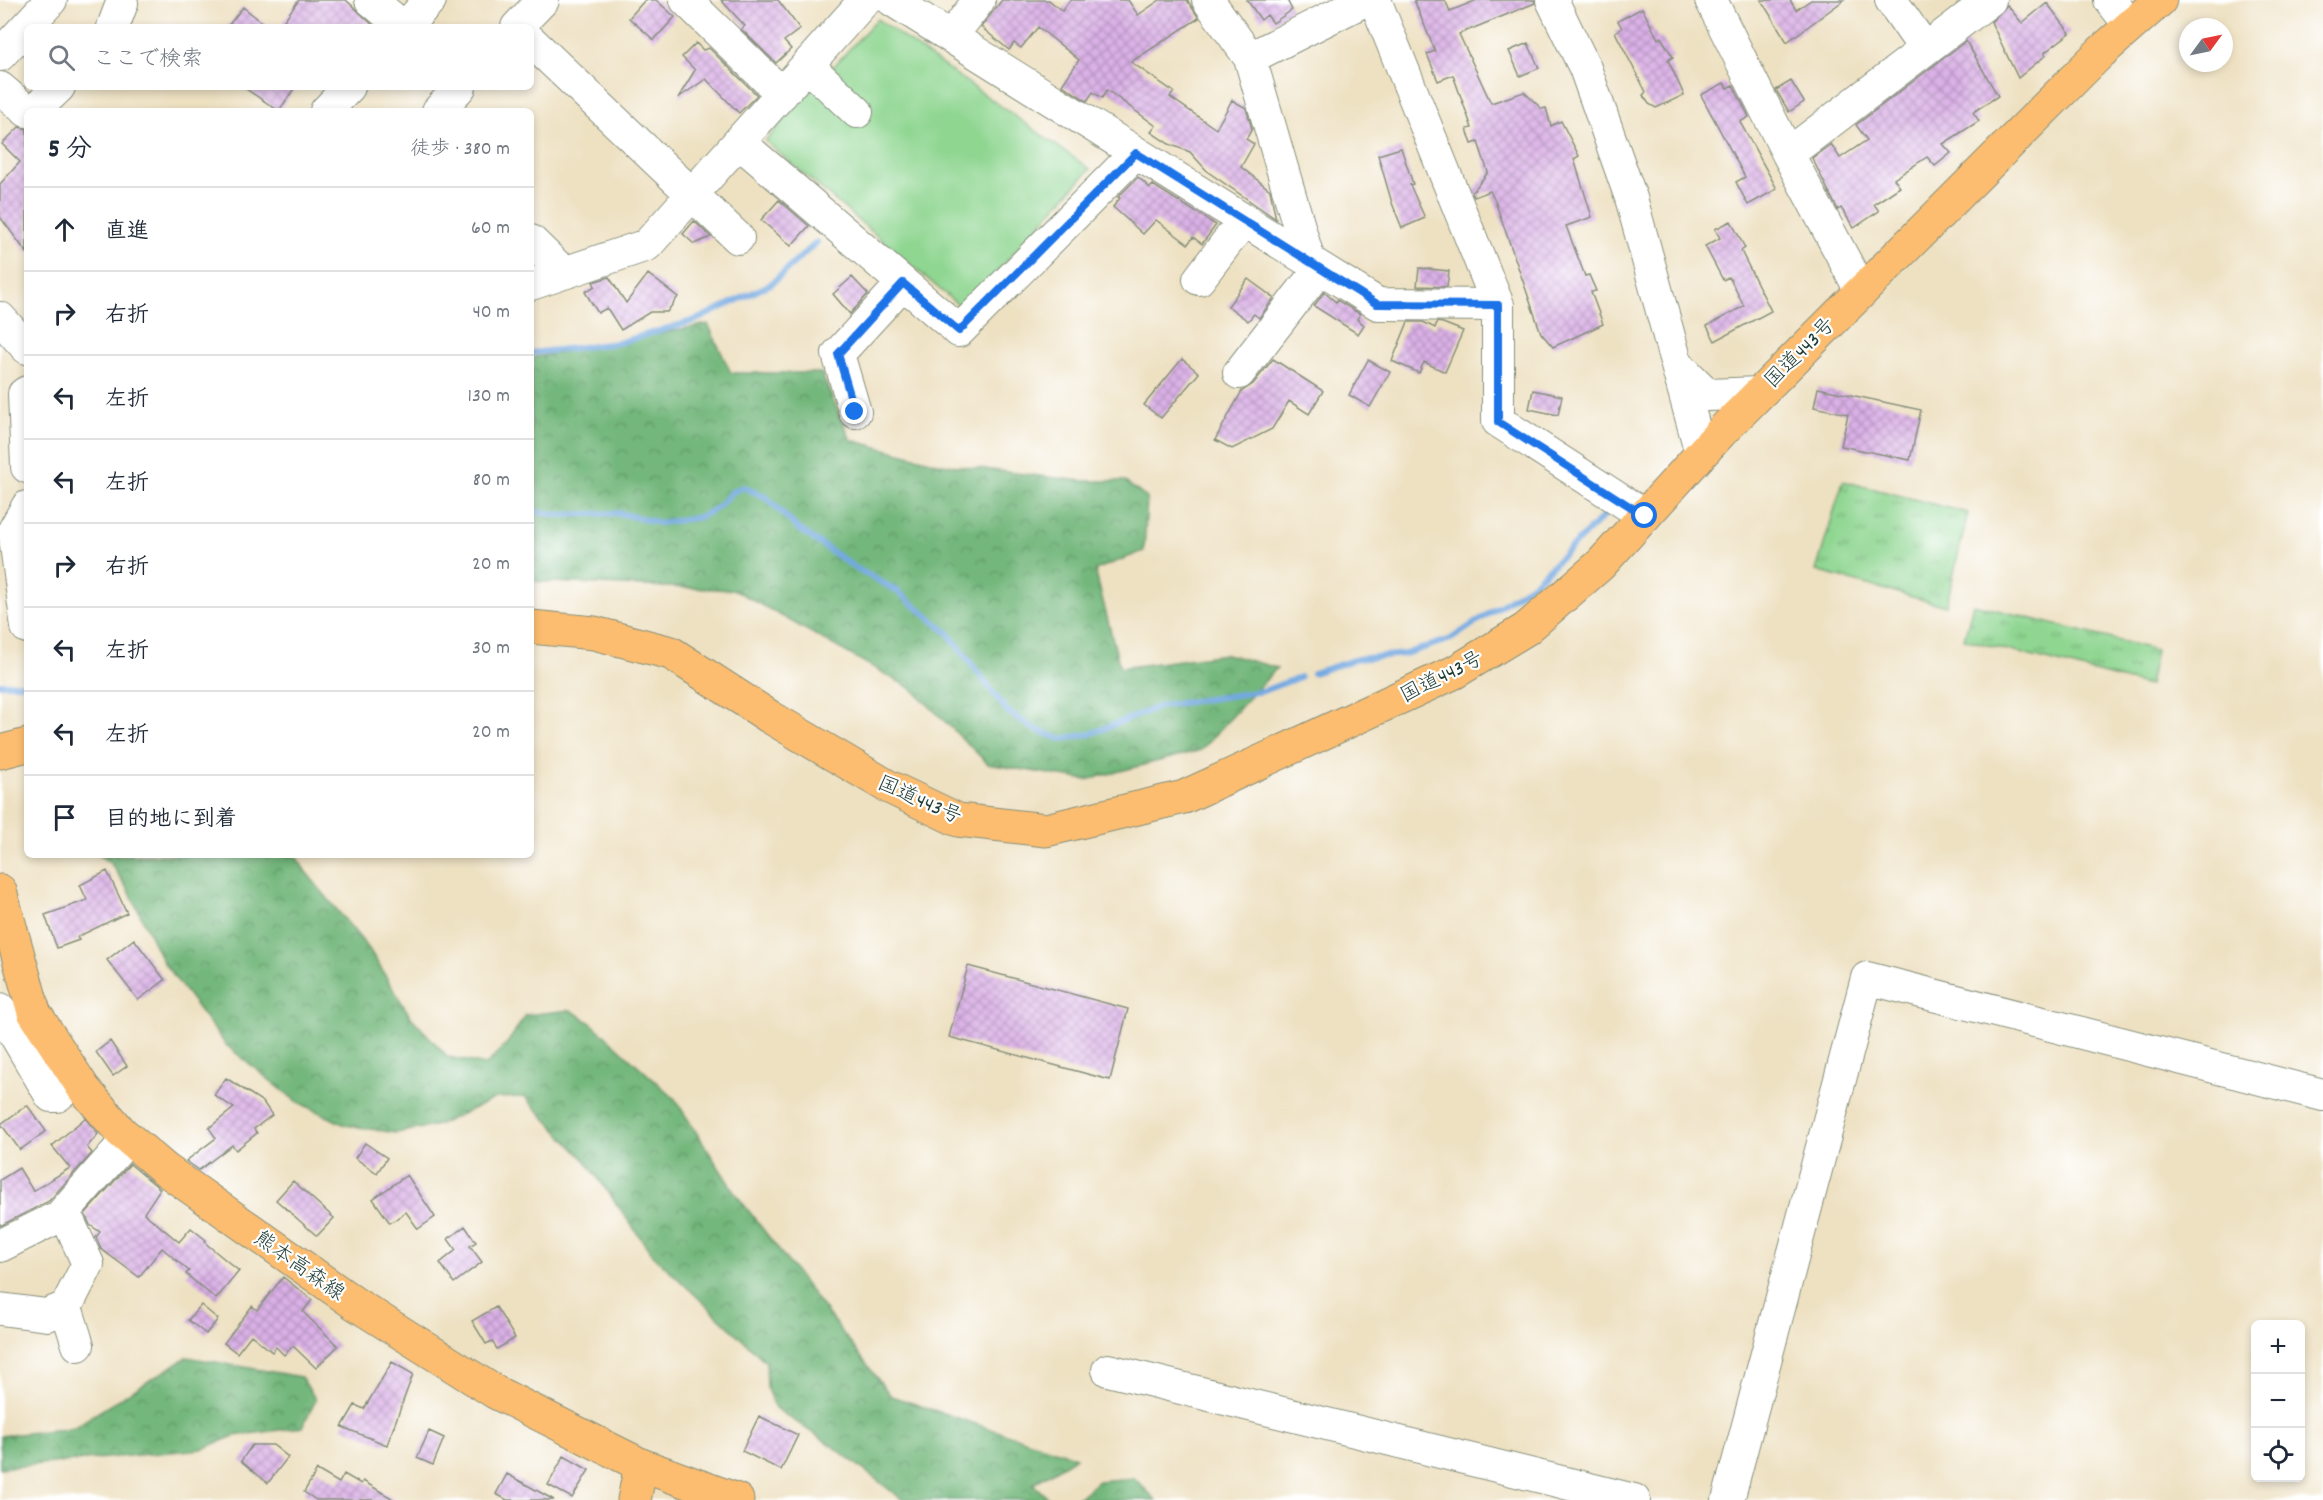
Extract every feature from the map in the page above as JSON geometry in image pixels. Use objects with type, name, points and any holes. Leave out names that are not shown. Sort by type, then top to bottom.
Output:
[{"type":"main road","name":"国道443号","points":[[534,627],[594,633],[671,652],[770,717],[886,786],[958,820],[1046,830],[1184,797],[1455,672],[1526,630],[1600,565],[1701,453],[1861,291],[2120,12],[2160,0]]},
{"type":"main road","points":[[0,752],[24,746]]},
{"type":"main road","name":"熊本高森線","points":[[0,891],[34,1012],[78,1080],[128,1139],[166,1170],[363,1309],[495,1392],[641,1464],[737,1500]]},
{"type":"main road","points":[[634,1500],[641,1464]]},
{"type":"street","points":[[29,24],[51,0]]},
{"type":"street","points":[[371,0],[400,24]]},
{"type":"street","points":[[407,24],[430,0]]},
{"type":"street","points":[[520,24],[543,0]]},
{"type":"street","points":[[686,0],[782,94]]},
{"type":"street","points":[[534,283],[647,245],[866,0]]},
{"type":"street","points":[[892,0],[1377,304],[1498,305]]},
{"type":"street","points":[[951,37],[979,0]]},
{"type":"street","points":[[1208,0],[1250,58],[1314,264]]},
{"type":"street","points":[[1250,58],[1365,0]]},
{"type":"street","points":[[1375,0],[1498,305],[1498,422],[1645,516]]},
{"type":"street","points":[[1552,0],[1585,68],[1631,198],[1701,453]]},
{"type":"street","points":[[1711,0],[1788,154],[1861,291]]},
{"type":"street","points":[[1891,0],[1925,49]]},
{"type":"street","points":[[1788,154],[1990,0]]},
{"type":"street","points":[[0,55],[24,29]]},
{"type":"street","points":[[534,44],[738,238]]},
{"type":"street","points":[[807,65],[857,112]]},
{"type":"street","points":[[0,88],[24,108]]},
{"type":"street","points":[[37,108],[56,90]]},
{"type":"street","points":[[329,108],[346,90]]},
{"type":"street","points":[[441,108],[457,90]]},
{"type":"street","points":[[739,142],[959,331],[1136,153]]},
{"type":"street","points":[[1199,279],[1244,220]]},
{"type":"street","points":[[534,243],[564,273]]},
{"type":"street","points":[[1239,373],[1314,264]]},
{"type":"street","points":[[855,412],[838,354],[903,283]]},
{"type":"street","points":[[0,318],[24,345]]},
{"type":"street","points":[[1677,365],[1708,395],[1759,393]]},
{"type":"street","points":[[17,398],[24,446]]},
{"type":"street","points":[[18,518],[24,591]]},
{"type":"street","points":[[1728,1500],[1867,978],[2323,1095]]},
{"type":"street","points":[[0,1009],[51,1096],[57,1096],[78,1080]]},
{"type":"street","points":[[0,1246],[60,1215],[128,1139]]},
{"type":"street","points":[[0,1308],[47,1315],[66,1307],[88,1264],[69,1222],[60,1215]]},
{"type":"street","points":[[66,1307],[78,1345]]},
{"type":"street","points":[[1108,1370],[1634,1500]]},
{"type":"green space","points":[[877,19],[1090,169],[963,309],[765,141]]},
{"type":"green space","points":[[708,324],[731,373],[821,373],[851,440],[942,464],[1082,481],[1124,481],[1147,498],[1144,551],[1095,570],[1120,668],[1226,654],[1277,668],[1201,750],[1086,780],[988,764],[912,689],[735,590],[534,581],[534,357]]},
{"type":"green space","points":[[1843,481],[1968,513],[1946,606],[1816,571]]},
{"type":"green space","points":[[1973,604],[2156,650],[2149,686],[1964,639]]},
{"type":"green space","points":[[103,858],[297,858],[369,949],[410,1016],[448,1057],[486,1065],[508,1042],[526,1015],[571,1010],[591,1023],[675,1099],[735,1193],[891,1396],[1076,1457],[1033,1484],[1050,1500],[903,1500],[834,1447],[775,1408],[767,1389],[766,1362],[652,1254],[586,1161],[525,1097],[496,1098],[438,1125],[396,1133],[345,1125],[296,1101],[226,1045],[163,962],[129,891],[112,865]]},
{"type":"green space","points":[[187,1357],[301,1377],[316,1400],[302,1427],[234,1436],[202,1449],[0,1468],[0,1436],[73,1428]]},
{"type":"green space","points":[[1134,1478],[1156,1500],[1076,1500],[1098,1481]]},
{"type":"building","points":[[299,0],[346,0],[372,24],[281,24]]},
{"type":"building","points":[[645,0],[656,0],[675,17],[654,40],[629,18]]},
{"type":"building","points":[[721,0],[778,0],[800,29],[784,41],[791,49],[776,63],[741,29],[745,26]]},
{"type":"building","points":[[1002,0],[1049,0],[1062,11],[1070,0],[1128,0],[1138,15],[1160,0],[1187,0],[1199,18],[1131,62],[1174,92],[1170,97],[1216,129],[1232,100],[1246,108],[1252,129],[1246,139],[1254,144],[1241,167],[1270,190],[1276,219],[1208,172],[1190,152],[1169,144],[1151,132],[1156,126],[1107,90],[1102,98],[1093,92],[1087,101],[1062,85],[1079,60],[1038,27],[1021,48],[1014,43],[1009,50],[981,27]]},
{"type":"building","points":[[1247,0],[1287,0],[1292,10],[1273,23],[1267,15],[1261,20]]},
{"type":"building","points":[[1414,0],[1445,0],[1450,11],[1477,0],[1534,0],[1535,3],[1459,34],[1491,103],[1524,92],[1542,109],[1546,108],[1551,126],[1561,121],[1579,156],[1574,159],[1592,217],[1566,226],[1585,276],[1589,275],[1596,291],[1591,292],[1603,324],[1553,347],[1541,333],[1495,201],[1490,191],[1474,197],[1472,193],[1488,172],[1478,142],[1472,144],[1467,129],[1472,128],[1453,75],[1438,81],[1427,54],[1435,51]]},
{"type":"building","points":[[1761,0],[1790,0],[1796,10],[1811,0],[1844,0],[1787,42]]},
{"type":"building","points":[[2047,3],[2070,33],[2044,53],[2046,55],[2018,78],[1991,22],[2007,5],[2022,23]]},
{"type":"building","points":[[243,7],[264,24],[229,24]]},
{"type":"building","points":[[1642,8],[1658,39],[1661,37],[1673,57],[1668,60],[1684,95],[1656,108],[1649,104],[1643,95],[1646,92],[1615,32],[1622,28],[1618,21]]},
{"type":"building","points":[[1966,41],[1998,96],[1973,112],[1979,121],[1943,144],[1951,153],[1935,166],[1927,157],[1894,179],[1900,187],[1874,204],[1879,211],[1854,228],[1841,208],[1838,210],[1812,158],[1831,144],[1840,158],[1867,140],[1856,125]]},
{"type":"building","points":[[696,43],[703,50],[709,48],[757,95],[739,113],[706,79],[678,98],[695,70],[682,57]]},
{"type":"building","points":[[1528,43],[1539,68],[1520,76],[1509,51]]},
{"type":"building","points":[[1791,81],[1804,102],[1789,112],[1776,90]]},
{"type":"building","points":[[1724,83],[1727,88],[1733,85],[1749,117],[1740,122],[1777,189],[1748,205],[1736,182],[1745,177],[1701,95]]},
{"type":"building","points":[[248,90],[293,90],[281,108],[274,108]]},
{"type":"building","points":[[19,127],[24,128],[24,249],[0,217],[0,184],[20,162],[2,144]]},
{"type":"building","points":[[1401,148],[1413,184],[1410,185],[1425,218],[1402,228],[1378,155]]},
{"type":"building","points":[[1138,177],[1150,188],[1153,185],[1216,225],[1202,244],[1193,237],[1188,244],[1156,220],[1143,234],[1113,207],[1120,198],[1118,197]]},
{"type":"building","points":[[779,200],[809,226],[791,246],[761,220]]},
{"type":"building","points":[[694,221],[711,237],[694,244],[683,234]]},
{"type":"building","points":[[1731,221],[1745,248],[1741,251],[1771,311],[1715,341],[1707,326],[1744,306],[1729,277],[1723,280],[1705,246],[1720,238],[1715,229]]},
{"type":"building","points":[[1419,268],[1449,271],[1447,287],[1417,286]]},
{"type":"building","points":[[648,274],[678,297],[667,312],[650,312],[621,330],[607,308],[598,313],[585,292],[595,286],[593,282],[609,277],[626,303]]},
{"type":"building","points":[[852,277],[868,294],[850,314],[833,294]]},
{"type":"building","points":[[1248,279],[1274,298],[1259,318],[1254,314],[1248,321],[1228,306]]},
{"type":"building","points":[[1324,292],[1336,302],[1337,300],[1360,314],[1357,319],[1364,325],[1358,334],[1314,306]]},
{"type":"building","points":[[1408,322],[1423,322],[1435,328],[1437,322],[1463,331],[1445,372],[1424,362],[1419,373],[1392,361]]},
{"type":"building","points":[[1182,359],[1199,373],[1161,418],[1144,405]]},
{"type":"building","points":[[1273,359],[1323,391],[1309,414],[1289,401],[1272,429],[1232,449],[1215,440],[1242,391],[1253,384]]},
{"type":"building","points":[[1368,360],[1390,372],[1370,407],[1349,395]]},
{"type":"building","points":[[1818,388],[1921,410],[1910,460],[1841,446],[1848,414],[1814,407]]},
{"type":"building","points":[[1533,390],[1562,396],[1558,415],[1529,409]]},
{"type":"building","points":[[107,871],[127,913],[77,937],[79,940],[57,948],[45,915],[87,900],[80,885]]},
{"type":"building","points":[[134,939],[165,980],[138,1000],[107,960]]},
{"type":"building","points":[[968,966],[1128,1009],[1110,1080],[949,1037]]},
{"type":"building","points":[[110,1041],[127,1066],[113,1076],[96,1052]]},
{"type":"building","points":[[226,1078],[263,1102],[272,1115],[254,1129],[257,1133],[236,1150],[232,1145],[199,1170],[186,1161],[216,1138],[209,1128],[234,1108],[214,1095]]},
{"type":"building","points":[[27,1105],[46,1131],[20,1150],[1,1124]]},
{"type":"building","points":[[85,1118],[98,1134],[87,1147],[92,1153],[49,1201],[0,1226],[0,1180],[19,1168],[33,1191],[70,1168],[52,1146]]},
{"type":"building","points":[[365,1143],[387,1158],[377,1173],[355,1158]]},
{"type":"building","points":[[130,1164],[160,1189],[144,1213],[179,1242],[191,1228],[239,1271],[216,1299],[186,1274],[189,1271],[162,1248],[139,1277],[101,1249],[96,1237],[100,1232],[90,1225],[85,1214]]},
{"type":"building","points":[[407,1175],[435,1217],[418,1229],[406,1212],[390,1223],[373,1199]]},
{"type":"building","points":[[293,1181],[334,1218],[317,1236],[276,1200]]},
{"type":"building","points":[[465,1226],[476,1242],[470,1246],[482,1262],[454,1283],[440,1263],[456,1250],[448,1239]]},
{"type":"building","points":[[283,1277],[312,1300],[303,1312],[338,1346],[316,1368],[293,1346],[284,1355],[276,1347],[272,1352],[251,1335],[237,1353],[224,1343],[252,1306],[257,1310]]},
{"type":"building","points":[[201,1305],[218,1319],[206,1334],[188,1320]]},
{"type":"building","points":[[496,1307],[515,1338],[497,1349],[492,1341],[486,1344],[472,1321]]},
{"type":"building","points":[[392,1362],[413,1374],[387,1445],[342,1427],[355,1405],[364,1409]]},
{"type":"building","points":[[759,1416],[798,1435],[781,1470],[742,1451]]},
{"type":"building","points":[[429,1431],[444,1438],[433,1465],[417,1458]]},
{"type":"building","points":[[252,1445],[273,1445],[288,1457],[268,1483],[241,1461]]},
{"type":"building","points":[[564,1456],[589,1470],[572,1498],[548,1485]]},
{"type":"building","points":[[317,1470],[339,1483],[344,1474],[361,1484],[363,1481],[395,1500],[316,1500],[304,1492]]},
{"type":"building","points":[[507,1474],[554,1500],[507,1500],[496,1494]]},
{"type":"waterway","points":[[534,353],[618,343],[696,320],[771,284],[817,242]]},
{"type":"waterway","points":[[534,511],[558,515],[619,513],[660,523],[700,517],[718,507],[732,492],[743,487],[766,497],[796,527],[854,567],[897,591],[948,633],[1007,711],[1034,729],[1061,739],[1090,734],[1161,706],[1263,691],[1300,677]]},
{"type":"waterway","points":[[1313,673],[1357,659],[1405,654],[1451,639],[1533,584],[1606,514]]},
{"type":"waterway","points":[[0,684],[24,684]]},
{"type":"route","points":[[855,412],[838,354],[903,283],[959,331],[1136,153],[1377,304],[1498,305],[1498,422],[1645,516]]}]
